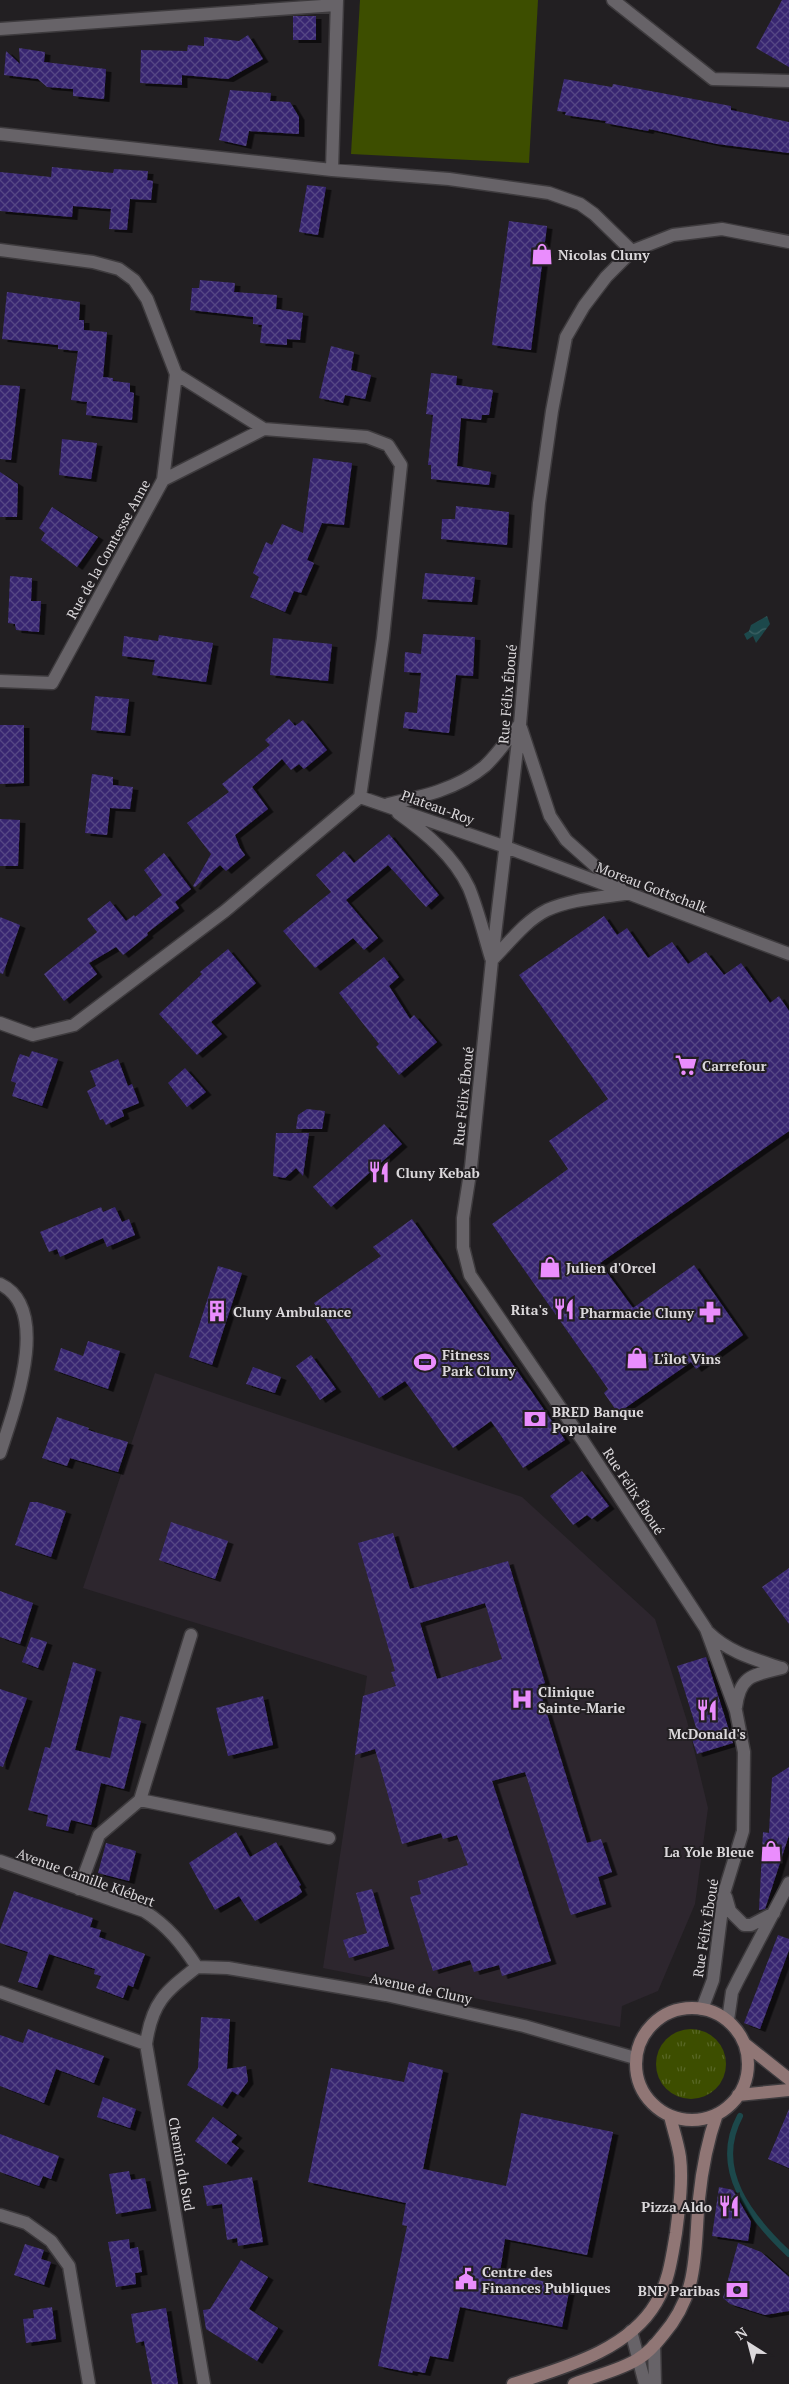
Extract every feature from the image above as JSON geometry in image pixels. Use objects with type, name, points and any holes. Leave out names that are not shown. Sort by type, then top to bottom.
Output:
[{"type":"main road","points":[[745,2044],[747,2076],[738,2095],[729,2106],[717,2114],[694,2120],[670,2116],[650,2102],[643,2093],[636,2076],[635,2058],[640,2042],[649,2027],[662,2016],[682,2009],[702,2009],[716,2013],[728,2020],[745,2044],[789,2079]]},
{"type":"main road","points":[[738,2095],[789,2090]]},
{"type":"main road","points":[[574,2384],[638,2359],[654,2345],[680,2312],[692,2280],[697,2251],[702,2171],[707,2142],[717,2114]]},
{"type":"main road","points":[[513,2384],[568,2366],[604,2348],[631,2331],[656,2303],[666,2283],[677,2224],[680,2164],[670,2116]]},
{"type":"street","points":[[613,0],[713,80],[789,80]]},
{"type":"street","points":[[0,29],[337,2],[332,170]]},
{"type":"street","points":[[0,134],[332,170],[449,179],[549,193],[580,204],[594,214],[632,250],[673,235],[722,229],[789,242]]},
{"type":"street","name":"Rue de la Comtesse Anne","points":[[0,250],[93,262],[119,270],[134,280],[147,299],[176,374],[163,480],[52,683],[0,681]]},
{"type":"street","name":"Rue Félix Éboué","points":[[632,250],[606,277],[584,306],[566,337],[552,411],[539,503],[520,724],[492,960],[471,1167],[463,1218],[463,1246],[470,1275],[584,1441],[706,1629],[736,1711],[744,1752],[742,1831],[724,1893],[713,1980],[702,2009]]},
{"type":"street","points":[[0,1023],[34,1035],[74,1025],[225,911],[360,796],[383,638],[401,465],[388,445],[367,437],[264,429],[176,374]]},
{"type":"street","points":[[163,480],[264,429]]},
{"type":"street","points":[[387,804],[428,795],[459,782],[485,766],[520,724]]},
{"type":"street","points":[[520,724],[550,816],[566,840],[626,894]]},
{"type":"street","name":"Plateau-Roy","points":[[360,796],[506,847]]},
{"type":"street","points":[[387,804],[428,834],[452,861],[468,888],[492,960],[528,923],[547,910],[576,901],[626,894]]},
{"type":"street","name":"Moreau Gottschalk","points":[[506,847],[626,894],[789,954]]},
{"type":"street","points":[[0,1284],[11,1289],[25,1311],[28,1333],[17,1401],[0,1453]]},
{"type":"street","points":[[706,1629],[718,1642],[734,1651],[785,1668]]},
{"type":"street","points":[[79,1889],[99,1835],[140,1800],[191,1635]]},
{"type":"street","points":[[736,1711],[738,1690],[748,1678],[785,1668]]},
{"type":"street","points":[[140,1800],[329,1838]]},
{"type":"street","name":"Avenue Camille Klébert","points":[[0,1861],[144,1912],[160,1921],[174,1934],[198,1967]]},
{"type":"street","points":[[728,2020],[732,1992],[789,1883]]},
{"type":"street","points":[[724,1893],[730,1911],[744,1925],[751,1925],[775,1913]]},
{"type":"street","name":"Chemin du Sud","points":[[198,1967],[173,1986],[154,2008],[146,2044],[204,2384]]},
{"type":"street","name":"Avenue de Cluny","points":[[198,1967],[228,1968],[405,1999],[524,2026],[635,2058]]},
{"type":"street","points":[[0,1992],[146,2044]]},
{"type":"street","points":[[0,2215],[26,2223],[51,2241],[70,2266],[89,2384]]},
{"type":"street","points":[[631,2331],[645,2384]]},
{"type":"street","points":[[654,2345],[655,2384]]},
{"type":"shaded area","name":"Clinique Sainte-Marie","points":[[155,1373],[522,1497],[655,1619],[687,1721],[708,1808],[695,1904],[658,1991],[622,2006],[620,2027],[323,1968],[367,1676],[83,1588]]},
{"type":"green space","points":[[360,0],[538,0],[529,163],[351,154]]},
{"type":"green space","points":[[691,2029],[704,2032],[716,2039],[723,2051],[726,2064],[723,2077],[716,2089],[704,2096],[691,2099],[678,2096],[666,2089],[659,2077],[656,2064],[659,2051],[666,2039],[678,2032]]},
{"type":"water","points":[[767,616],[770,624],[756,643],[753,636],[747,640],[744,634],[749,631],[751,625]]},
{"type":"building","points":[[782,0],[789,0],[789,67],[756,48]]},
{"type":"building","points":[[293,16],[316,16],[316,40],[293,40]]},
{"type":"building","points":[[248,35],[263,59],[228,79],[182,75],[182,85],[140,83],[141,50],[187,51],[188,45],[204,46],[204,37],[239,41]]},
{"type":"building","points":[[19,48],[45,52],[44,62],[106,69],[104,99],[73,96],[73,89],[47,87],[38,79],[4,75],[6,51],[20,64]]},
{"type":"building","points":[[564,79],[612,87],[613,84],[731,106],[731,110],[789,122],[789,153],[717,144],[649,129],[648,131],[605,123],[606,121],[565,115],[566,112],[557,111]]},
{"type":"building","points":[[230,90],[271,93],[270,101],[290,102],[299,117],[299,134],[249,131],[246,146],[219,140]]},
{"type":"building","points":[[52,167],[113,173],[114,169],[148,171],[147,180],[153,181],[151,200],[130,199],[127,230],[109,229],[111,209],[73,206],[72,217],[0,211],[0,172],[51,177]]},
{"type":"building","points":[[307,185],[326,187],[318,235],[299,232]]},
{"type":"building","points":[[509,221],[547,226],[531,350],[492,345]]},
{"type":"building","points":[[200,280],[235,283],[234,292],[277,295],[276,309],[303,313],[300,340],[287,339],[287,345],[260,343],[262,325],[253,324],[253,317],[190,310],[192,288],[199,288]]},
{"type":"building","points":[[7,292],[80,302],[79,320],[84,320],[84,330],[107,332],[103,377],[113,378],[113,381],[130,383],[130,392],[134,393],[132,420],[86,415],[87,402],[71,400],[78,351],[58,349],[58,345],[2,339]]},
{"type":"building","points":[[331,346],[354,352],[351,370],[371,375],[365,399],[345,395],[343,403],[319,398]]},
{"type":"building","points":[[431,373],[457,376],[456,385],[493,390],[489,415],[482,415],[481,420],[461,418],[457,466],[491,472],[489,485],[431,479],[431,465],[428,465],[433,415],[426,414]]},
{"type":"building","points":[[0,385],[20,386],[11,460],[0,459]]},
{"type":"building","points":[[62,439],[97,443],[91,479],[59,475]]},
{"type":"building","points":[[313,458],[352,463],[344,525],[322,523],[307,560],[314,563],[301,593],[294,591],[285,612],[250,597],[259,577],[253,573],[266,542],[272,545],[282,524],[303,533]]},
{"type":"building","points":[[0,472],[18,484],[17,517],[0,517]]},
{"type":"building","points":[[456,506],[509,512],[507,545],[441,539],[442,519],[455,519]]},
{"type":"building","points":[[52,507],[98,537],[77,567],[41,540],[45,533],[39,528]]},
{"type":"building","points":[[425,573],[475,577],[472,602],[422,599]]},
{"type":"building","points":[[10,576],[32,578],[31,601],[41,601],[39,632],[16,630],[15,624],[8,623]]},
{"type":"building","points":[[423,634],[475,637],[473,676],[456,675],[449,733],[403,728],[405,712],[417,713],[421,673],[404,672],[405,652],[421,654]]},
{"type":"building","points":[[159,635],[213,643],[206,682],[152,675],[155,660],[122,656],[124,636],[158,641]]},
{"type":"building","points":[[273,638],[332,644],[328,681],[270,675]]},
{"type":"building","points":[[95,696],[129,699],[125,733],[91,730]]},
{"type":"building","points":[[289,719],[295,726],[303,720],[327,750],[304,769],[299,764],[291,770],[282,759],[252,787],[268,809],[235,835],[245,855],[226,871],[220,865],[195,887],[193,886],[211,854],[187,823],[229,792],[222,784],[270,745],[265,740]]},
{"type":"building","points":[[0,725],[24,725],[24,783],[0,784]]},
{"type":"building","points":[[92,774],[113,777],[113,785],[133,787],[130,809],[110,808],[107,835],[85,833]]},
{"type":"building","points":[[0,819],[20,820],[18,866],[0,866]]},
{"type":"building","points":[[389,834],[439,895],[426,907],[388,865],[346,900],[378,938],[364,950],[353,938],[315,968],[283,931],[331,892],[316,875],[344,851],[354,863]]},
{"type":"building","points":[[164,853],[191,889],[175,902],[179,908],[123,955],[116,947],[89,963],[97,974],[64,1001],[44,974],[97,932],[87,919],[110,901],[126,921],[134,915],[135,917],[162,895],[144,870]]},
{"type":"building","name":"Carrefour","points":[[604,916],[617,935],[627,928],[648,958],[672,942],[688,964],[706,952],[724,975],[741,963],[770,1003],[779,996],[789,1011],[789,1131],[600,1263],[633,1308],[694,1265],[743,1335],[696,1369],[691,1362],[618,1413],[604,1393],[608,1389],[492,1224],[568,1169],[549,1141],[608,1099],[519,975]]},
{"type":"building","points":[[0,917],[20,925],[3,974],[0,973]]},
{"type":"building","points":[[228,949],[256,983],[211,1022],[222,1034],[197,1055],[159,1014],[202,974],[200,972]]},
{"type":"building","points":[[384,957],[399,977],[389,986],[410,1019],[414,1015],[437,1042],[399,1075],[376,1047],[379,1044],[339,993]]},
{"type":"building","points":[[32,1051],[58,1059],[42,1106],[12,1096],[16,1083],[11,1081],[18,1058],[20,1054],[29,1057]]},
{"type":"building","points":[[118,1059],[128,1086],[132,1084],[139,1103],[122,1110],[124,1116],[106,1125],[103,1119],[100,1120],[87,1091],[96,1086],[90,1071]]},
{"type":"building","points":[[185,1068],[206,1092],[187,1107],[168,1083]]},
{"type":"building","points":[[307,1109],[325,1111],[322,1129],[296,1129],[298,1115]]},
{"type":"building","points":[[384,1124],[402,1144],[331,1207],[313,1187]]},
{"type":"building","points":[[276,1133],[309,1133],[303,1176],[296,1168],[285,1178],[273,1176]]},
{"type":"building","points":[[101,1207],[103,1212],[115,1207],[122,1222],[129,1219],[135,1235],[107,1247],[103,1238],[60,1257],[57,1249],[49,1252],[40,1232]]},
{"type":"building","points":[[412,1219],[565,1440],[523,1468],[491,1421],[453,1448],[405,1381],[379,1398],[314,1303],[381,1256],[373,1247]]},
{"type":"building","name":"Cluny Ambulance","points":[[218,1266],[242,1273],[212,1365],[189,1357]]},
{"type":"building","points":[[88,1341],[120,1351],[108,1389],[54,1370],[61,1348],[83,1356]]},
{"type":"building","points":[[311,1355],[336,1389],[320,1400],[296,1366]]},
{"type":"building","points":[[253,1367],[281,1377],[275,1393],[246,1384]]},
{"type":"building","points":[[57,1417],[89,1428],[88,1430],[128,1442],[118,1472],[70,1458],[67,1466],[42,1458]]},
{"type":"building","points":[[582,1471],[609,1506],[592,1519],[587,1515],[573,1525],[550,1496]]},
{"type":"building","points":[[30,1502],[37,1502],[66,1511],[51,1557],[15,1545]]},
{"type":"building","points":[[171,1522],[228,1541],[215,1579],[159,1560]]},
{"type":"building","points":[[393,1533],[410,1589],[508,1561],[545,1683],[538,1685],[587,1843],[601,1839],[612,1872],[598,1877],[606,1904],[571,1915],[525,1772],[492,1781],[551,1961],[502,1976],[499,1965],[474,1972],[470,1960],[433,1971],[410,1897],[421,1894],[418,1881],[468,1865],[457,1835],[443,1839],[441,1833],[402,1844],[375,1749],[355,1755],[363,1696],[396,1686],[391,1672],[395,1671],[358,1543]],"holes":[[[485,1603],[502,1659],[437,1679],[420,1623]]]},
{"type":"building","points":[[789,1568],[789,1624],[762,1587]]},
{"type":"building","points":[[0,1591],[33,1603],[20,1644],[0,1637]]},
{"type":"building","points":[[31,1637],[47,1642],[38,1668],[22,1662]]},
{"type":"building","name":"McDonald's","points":[[706,1657],[733,1743],[697,1754],[692,1739],[699,1737],[677,1666]]},
{"type":"building","points":[[73,1662],[96,1669],[75,1750],[110,1758],[120,1716],[141,1721],[124,1789],[101,1783],[91,1825],[71,1820],[68,1831],[46,1826],[48,1815],[28,1810],[45,1747],[50,1748]]},
{"type":"building","points":[[0,1689],[27,1698],[3,1767],[0,1766]]},
{"type":"building","points":[[263,1696],[273,1745],[228,1756],[216,1708]]},
{"type":"building","points":[[789,1767],[789,1835],[765,1909],[759,1910],[763,1832],[769,1833],[772,1778]]},
{"type":"building","points":[[236,1832],[250,1857],[276,1842],[301,1885],[299,1886],[302,1892],[297,1896],[255,1921],[239,1896],[215,1910],[189,1863]]},
{"type":"building","points":[[106,1843],[136,1851],[129,1881],[98,1873]]},
{"type":"building","points":[[372,1889],[389,1946],[349,1958],[343,1940],[367,1933],[356,1893]]},
{"type":"building","points":[[14,1891],[93,1918],[90,1927],[101,1930],[99,1937],[145,1954],[133,1987],[128,1985],[123,1998],[96,1988],[101,1976],[94,1974],[95,1969],[49,1954],[37,1988],[18,1982],[28,1952],[0,1943],[0,1930]]},
{"type":"building","points":[[778,1935],[789,1939],[789,1950],[760,2029],[744,2023]]},
{"type":"building","points":[[201,2017],[230,2019],[227,2069],[246,2066],[248,2081],[238,2095],[232,2091],[222,2106],[187,2085],[198,2068]]},
{"type":"building","points":[[28,2029],[104,2056],[94,2083],[56,2069],[44,2103],[0,2086],[0,2035],[23,2043]]},
{"type":"building","points":[[409,2062],[443,2070],[423,2169],[506,2186],[521,2113],[613,2132],[587,2255],[505,2239],[500,2272],[570,2287],[562,2327],[460,2307],[448,2359],[430,2356],[425,2373],[413,2371],[412,2373],[378,2366],[407,2226],[402,2225],[406,2203],[308,2182],[331,2068],[404,2082]]},
{"type":"building","points":[[103,2097],[136,2109],[130,2128],[97,2117]]},
{"type":"building","points":[[789,2109],[789,2168],[768,2159]]},
{"type":"building","points":[[213,2117],[237,2135],[231,2142],[239,2148],[226,2164],[195,2141]]},
{"type":"building","points":[[0,2134],[59,2156],[51,2179],[43,2176],[39,2186],[0,2172]]},
{"type":"building","points":[[129,2171],[131,2180],[145,2178],[151,2208],[116,2214],[109,2174]]},
{"type":"building","points":[[252,2177],[263,2242],[238,2246],[237,2238],[227,2240],[222,2204],[207,2206],[203,2186]]},
{"type":"building","name":"Pizza Aldo","points":[[719,2187],[733,2190],[751,2222],[748,2241],[712,2236]]},
{"type":"building","points":[[129,2239],[130,2249],[138,2247],[142,2272],[135,2273],[136,2284],[116,2287],[108,2242]]},
{"type":"building","points":[[738,2243],[761,2252],[789,2277],[789,2311],[765,2315],[730,2304],[723,2298]]},
{"type":"building","points":[[25,2244],[44,2250],[41,2259],[51,2262],[44,2285],[14,2275]]},
{"type":"building","points":[[241,2260],[268,2277],[249,2309],[278,2328],[257,2361],[206,2329],[203,2310],[210,2309]]},
{"type":"building","points":[[52,2307],[56,2339],[26,2343],[23,2319],[34,2318],[33,2310]]},
{"type":"building","points":[[166,2308],[178,2384],[152,2384],[144,2341],[136,2343],[131,2314]]},
{"type":"waterway","points":[[740,2116],[732,2136],[730,2155],[733,2174],[739,2192],[761,2225],[789,2254]]},
{"type":"place","name":"Nicolas Cluny","points":[[542,254]]},
{"type":"place","name":"Carrefour","points":[[686,1065]]},
{"type":"place","name":"Cluny Kebab","points":[[379,1172]]},
{"type":"place","name":"Julien d'Orcel","points":[[550,1267]]},
{"type":"place","name":"Rita's","points":[[564,1309]]},
{"type":"place","name":"Cluny Ambulance","points":[[217,1311]]},
{"type":"place","name":"Pharmacie Cluny","points":[[710,1312]]},
{"type":"place","name":"L'îlot Vins","points":[[637,1358]]},
{"type":"place","name":"Fitness Park Cluny","points":[[425,1362]]},
{"type":"place","name":"BRED Banque Populaire","points":[[535,1419]]},
{"type":"place","name":"Clinique Sainte-Marie","points":[[522,1699]]},
{"type":"place","name":"McDonald's","points":[[707,1710]]},
{"type":"place","name":"La Yole Bleue","points":[[771,1851]]},
{"type":"place","name":"Pizza Aldo","points":[[729,2206]]},
{"type":"place","name":"Centre des Finances Publiques","points":[[466,2279]]},
{"type":"place","name":"BNP Paribas","points":[[737,2290]]}]
